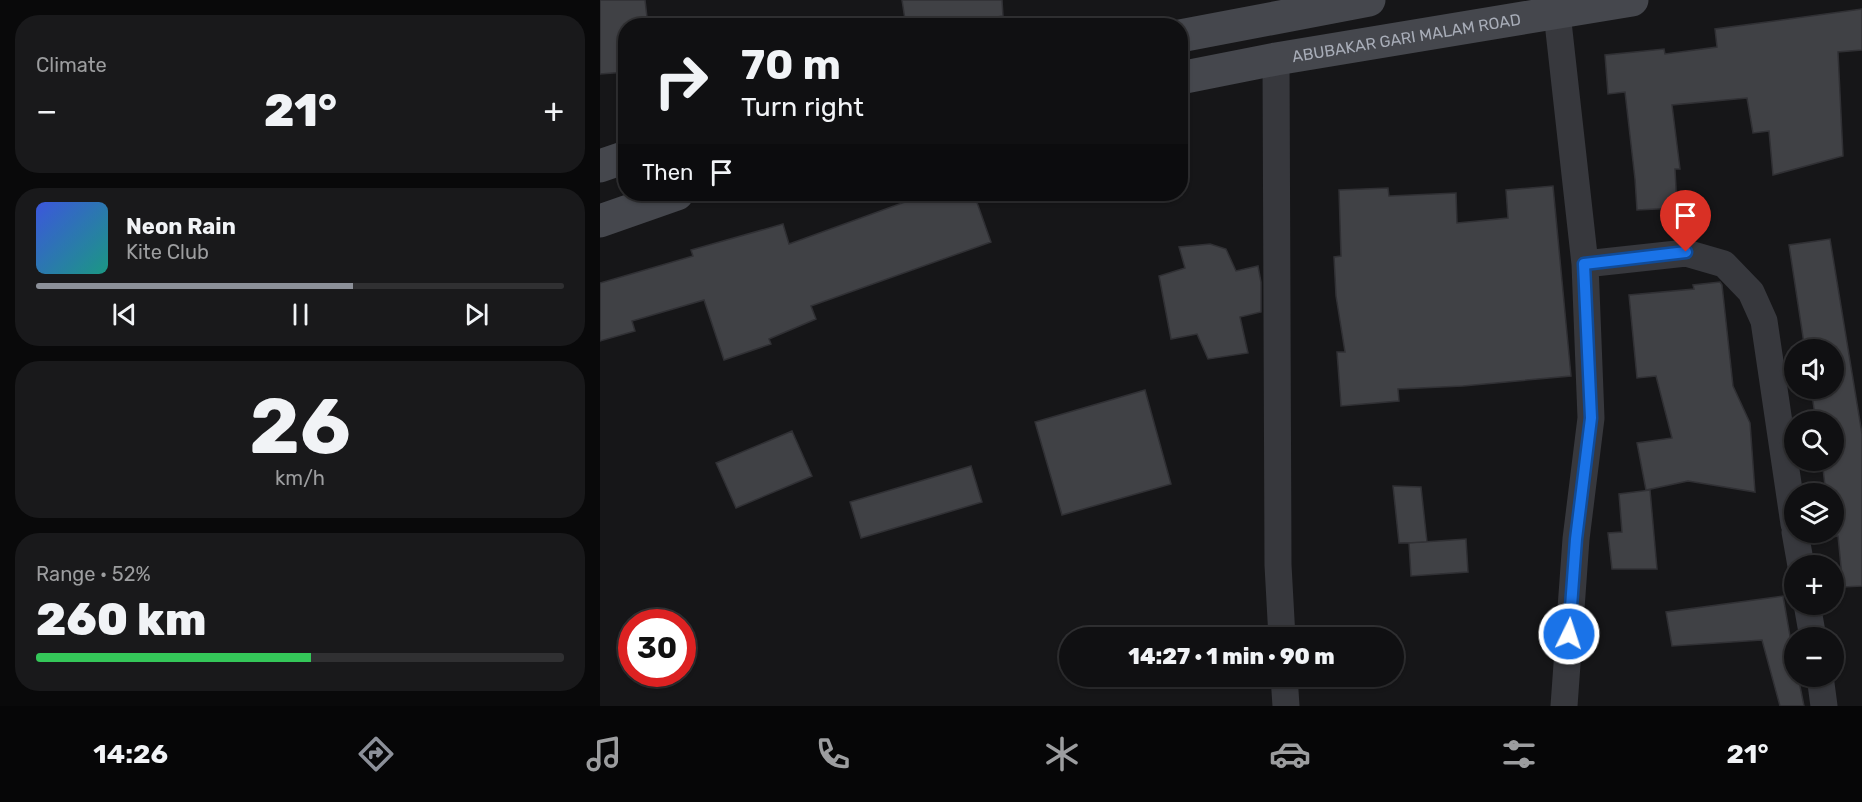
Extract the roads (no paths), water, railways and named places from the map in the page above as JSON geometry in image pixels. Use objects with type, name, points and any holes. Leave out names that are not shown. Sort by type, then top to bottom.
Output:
[{"type":"street","points":[[1188,34],[1369,0]]},
{"type":"street","name":"ABUBAKAR GARI MALAM ROAD","points":[[1188,76],[1276,59],[1632,0]]},
{"type":"street","points":[[1557,13],[1584,264],[1591,418],[1576,539],[1564,706]]},
{"type":"street","points":[[1276,59],[1278,565],[1281,627]]},
{"type":"street","points":[[600,166],[618,160]]},
{"type":"street","points":[[600,221],[657,201]]},
{"type":"street","points":[[1584,264],[1686,252],[1724,264],[1751,292],[1764,321],[1787,483]]},
{"type":"street","points":[[1285,687],[1286,706]]},
{"type":"street","points":[[1821,687],[1824,706]]}]
